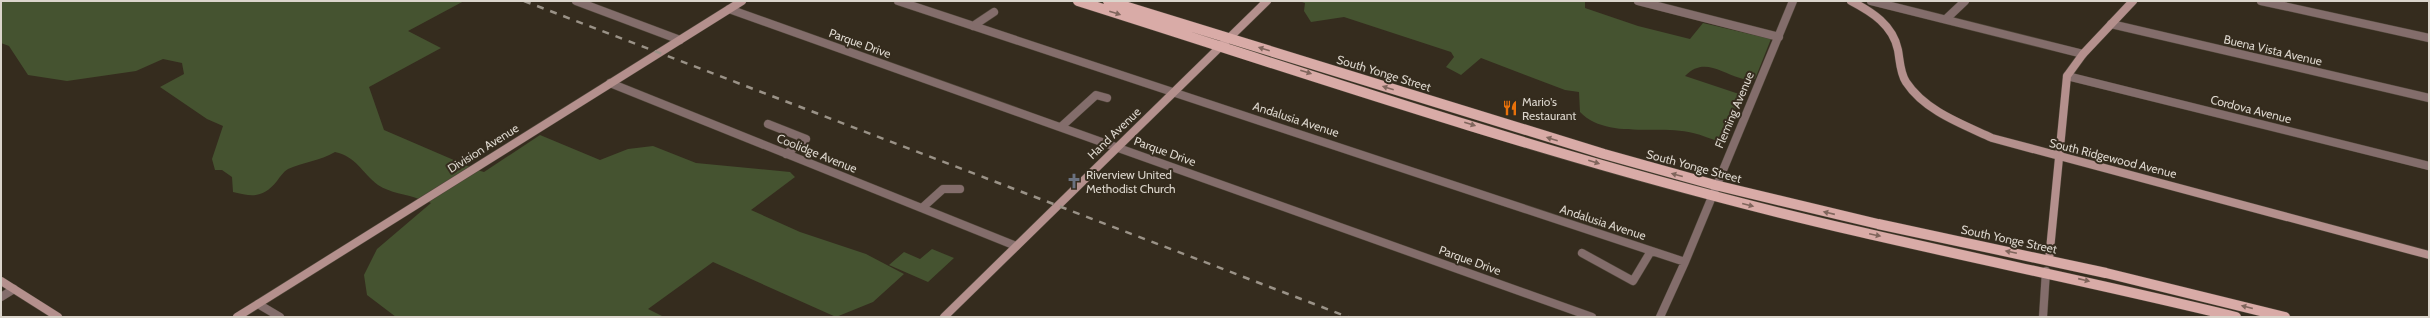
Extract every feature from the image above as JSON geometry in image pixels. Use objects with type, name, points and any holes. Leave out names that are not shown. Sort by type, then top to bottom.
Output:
[{"type":"main road","name":"South Yonge Street","points":[[1078,1],[1555,151],[1713,190],[1872,235],[2018,265],[2048,266]]},
{"type":"main road","name":"South Yonge Street","points":[[1108,1],[1604,154],[1713,190],[1881,225],[2048,266],[2236,317]]},
{"type":"main road","points":[[1390,99],[1445,112],[1456,109]]},
{"type":"main road","points":[[2048,266],[2080,267],[2284,317]]},
{"type":"street","points":[[576,1],[680,40]]},
{"type":"street","name":"Division Avenue","points":[[237,317],[742,1]]},
{"type":"street","name":"Andalusia Avenue","points":[[898,1],[1174,91],[1685,262]]},
{"type":"street","name":"Hand Avenue","points":[[944,317],[1117,146],[1267,1]]},
{"type":"street","points":[[1638,1],[1779,38]]},
{"type":"street","name":"Fleming Avenue","points":[[1660,317],[1685,262],[1713,190],[1779,38],[1793,1]]},
{"type":"street","name":"South Ridgewood Avenue","points":[[1851,1],[1885,23],[1893,34],[1897,47],[1899,66],[1906,81],[1916,94],[1932,107],[1959,123],[1992,138],[2060,157],[2083,161],[2429,255]]},
{"type":"street","points":[[1871,1],[2083,54]]},
{"type":"street","points":[[1946,19],[1965,1]]},
{"type":"street","points":[[2043,317],[2067,76],[2083,54],[2133,1]]},
{"type":"street","points":[[2261,1],[2429,38]]},
{"type":"street","name":"Parque Drive","points":[[729,9],[1062,126],[1592,317]]},
{"type":"street","points":[[973,26],[994,12]]},
{"type":"street","name":"Buena Vista Avenue","points":[[2111,24],[2429,98]]},
{"type":"street","name":"Cordova Avenue","points":[[2067,76],[2429,166]]},
{"type":"street","name":"Coolidge Avenue","points":[[610,83],[1016,246]]},
{"type":"street","points":[[1062,126],[1096,95],[1107,98]]},
{"type":"street","points":[[768,124],[806,139],[786,154]]},
{"type":"street","points":[[922,208],[943,188],[951,186],[960,189]]},
{"type":"street","points":[[1582,253],[1607,266],[1612,272],[1634,281],[1651,251]]},
{"type":"street","points":[[1,281],[58,317]]},
{"type":"street","points":[[1,297],[14,289]]},
{"type":"street","points":[[258,304],[280,317]]},
{"type":"green space","points":[[1,1],[464,1],[408,31],[441,48],[369,87],[384,130],[470,167],[419,199],[383,188],[372,180],[349,157],[335,152],[288,169],[272,187],[257,195],[246,195],[233,192],[232,177],[222,170],[215,170],[212,159],[223,126],[207,119],[160,87],[184,74],[182,63],[163,59],[136,71],[67,81],[28,75],[9,46],[1,43]]},
{"type":"green space","points":[[1299,1],[1585,1],[1585,8],[1638,26],[1690,39],[1703,23],[1771,39],[1755,79],[1742,79],[1719,70],[1705,67],[1698,67],[1685,76],[1742,95],[1720,142],[1696,134],[1679,131],[1619,129],[1604,126],[1591,121],[1580,112],[1579,92],[1565,90],[1481,58],[1461,75],[1446,67],[1454,57],[1451,52],[1344,17],[1311,22],[1304,11],[1305,3]]},
{"type":"green space","points":[[540,135],[600,160],[628,149],[653,146],[696,163],[790,172],[795,177],[751,210],[800,232],[866,254],[904,274],[873,302],[836,317],[713,262],[648,309],[664,317],[396,317],[367,295],[364,275],[377,249],[431,203],[427,201],[477,170],[484,172]]},
{"type":"green space","points":[[932,249],[954,258],[928,282],[889,265],[904,252],[920,259]]},
{"type":"railway","points":[[524,1],[1348,317]]},
{"type":"place","name":"Mario's Restaurant","points":[[1510,108]]},
{"type":"place","name":"Riverview United Methodist Church","points":[[1074,181]]}]
